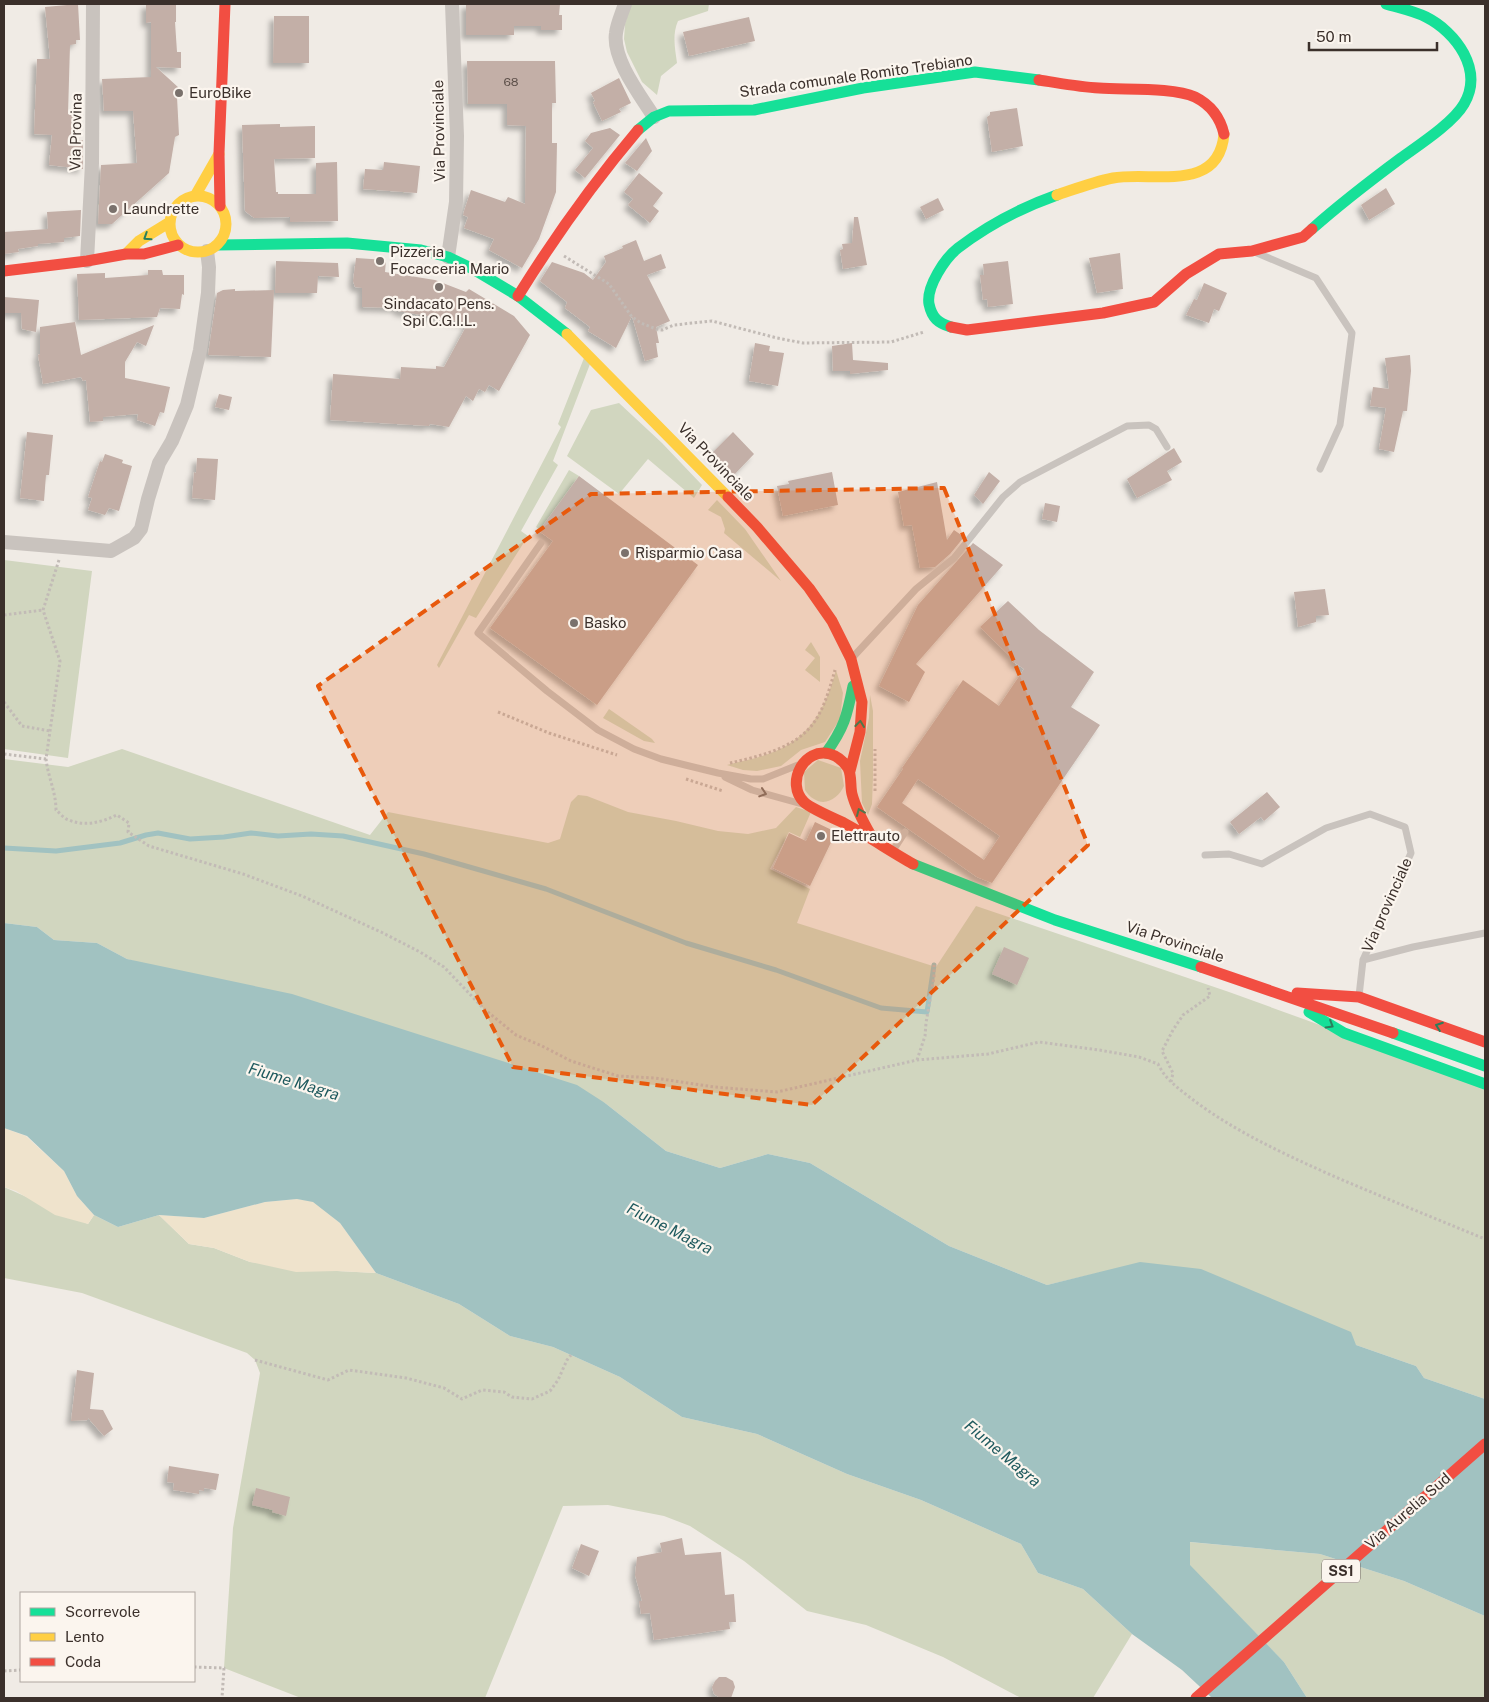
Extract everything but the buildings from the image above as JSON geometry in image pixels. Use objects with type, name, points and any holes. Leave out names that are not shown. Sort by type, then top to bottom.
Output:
[{"type":"main road","points":[[220,206],[219,153],[225,4]]},
{"type":"main road","points":[[944,326],[967,330],[1103,313],[1154,302],[1186,274],[1219,254],[1252,251],[1303,237],[1342,202],[1432,136],[1464,104],[1469,91],[1471,79],[1468,60],[1453,37],[1438,24],[1424,16],[1386,4]]},
{"type":"main road","name":"Strada comunale Romito Trebiano","points":[[518,296],[549,246],[592,187],[629,141],[641,127],[654,117],[669,111],[754,110],[863,88],[975,72],[1098,88],[1179,92],[1195,97],[1215,112],[1221,122],[1224,135],[1222,150],[1215,162],[1199,173],[1174,177],[1114,178],[1083,186],[1032,204],[957,249],[941,268],[932,285],[928,299],[930,315],[944,326]]},
{"type":"main road","points":[[195,196],[219,153]]},
{"type":"main road","points":[[212,248],[224,236],[235,229],[220,206],[208,198],[195,196],[186,199],[172,212],[170,222],[171,234],[178,244],[191,252],[212,248],[268,244]]},
{"type":"main road","points":[[126,254],[140,241],[170,222]]},
{"type":"main road","name":"Via Provinciale","points":[[235,229],[268,244],[347,243],[422,250],[448,257],[473,269],[518,296],[573,339],[757,526],[809,588],[828,614],[851,659],[855,677],[847,717],[838,736],[826,753]]},
{"type":"main road","points":[[4,271],[87,261],[126,254],[144,254],[178,244]]},
{"type":"main road","points":[[850,771],[862,720],[862,702],[855,677]]},
{"type":"main road","points":[[803,762],[817,754],[832,754],[843,761],[850,771]]},
{"type":"main road","name":"Via Provinciale","points":[[803,762],[796,778],[796,787],[799,795],[814,808],[873,838],[892,852],[921,868],[1055,920],[1273,991],[1485,1066]]},
{"type":"main road","name":"Via Provinciale","points":[[850,771],[852,794],[873,838]]},
{"type":"main road","points":[[814,808],[827,809],[839,804],[848,794],[851,785]]},
{"type":"main road","points":[[1273,991],[1358,997],[1485,1042]]},
{"type":"main road","points":[[1273,991],[1344,1034],[1485,1084]]},
{"type":"main road","name":"Via Aurelia Sud","points":[[1196,1698],[1485,1444]]},
{"type":"street","name":"Via Provina","points":[[87,261],[92,163],[93,4]]},
{"type":"street","name":"Via Provinciale","points":[[448,257],[456,202],[452,4]]},
{"type":"street","points":[[625,4],[616,34],[617,51],[634,85],[654,117]]},
{"type":"street","points":[[4,542],[111,551],[134,538],[141,528],[159,463],[172,441],[187,405],[200,350],[212,248]]},
{"type":"lane","points":[[1252,251],[1316,278],[1352,332],[1340,425],[1320,469]]},
{"type":"lane","points":[[851,659],[916,589],[954,558],[1003,497],[1020,482],[1127,426],[1149,425],[1156,429],[1167,447]]},
{"type":"lane","points":[[542,543],[478,633],[547,691],[598,730],[634,749],[661,759],[751,779],[763,779],[803,762]]},
{"type":"lane","points":[[718,773],[752,790],[814,808]]},
{"type":"lane","name":"Via provinciale","points":[[1205,855],[1229,854],[1262,864],[1326,828],[1370,814],[1405,827],[1411,853],[1362,960],[1358,997]]},
{"type":"lane","points":[[892,852],[905,832]]},
{"type":"lane","name":"Via provinciale","points":[[1362,960],[1485,932]]},
{"type":"path","points":[[549,246],[609,284],[632,316],[641,323],[656,329],[662,330],[674,325],[712,321],[803,343],[891,342],[944,326]]},
{"type":"path","points":[[62,547],[43,610],[60,661],[46,759],[47,771],[56,801],[56,810],[67,820],[85,823],[102,822],[117,815],[129,823],[128,832],[149,846],[243,874],[302,896],[383,933],[444,967],[483,1008],[516,1035],[571,1061],[618,1076],[655,1078],[714,1087],[777,1092],[917,1060],[988,1054],[1039,1042],[1139,1057],[1158,1064],[1162,1074],[1207,1110],[1262,1143],[1485,1239]]},
{"type":"path","points":[[4,615],[43,610]]},
{"type":"path","points":[[724,764],[769,753],[796,739],[814,722],[821,708],[836,669],[834,662]]},
{"type":"path","points":[[4,702],[22,726],[50,732]]},
{"type":"path","points":[[498,712],[549,733],[626,758]]},
{"type":"path","points":[[4,754],[46,759]]},
{"type":"path","points":[[680,777],[730,793]]},
{"type":"path","points":[[917,1060],[925,1036],[934,966]]},
{"type":"path","points":[[1171,1082],[1173,1073],[1162,1050],[1183,1015],[1210,996],[1205,980],[1197,966]]},
{"type":"path","points":[[255,1360],[328,1380],[349,1370],[406,1378],[444,1388],[462,1399],[482,1390],[504,1392],[512,1397],[532,1399],[550,1391],[571,1355]]},
{"type":"path","points":[[195,1667],[224,1668],[222,1698]]},
{"type":"path","points":[[4,1671],[20,1670]]},
{"type":"highlighted area","points":[[944,488],[1088,845],[812,1105],[513,1067],[318,686],[591,494]]},
{"type":"green space","points":[[631,4],[709,4],[708,11],[678,21],[675,36],[677,63],[661,76],[657,95],[642,82],[627,52],[624,39],[625,24]]},
{"type":"green space","points":[[584,358],[590,364],[553,461],[558,465],[521,531],[528,536],[476,618],[469,615],[439,668],[437,665],[561,427],[558,424]]},
{"type":"green space","points":[[619,403],[662,443],[702,485],[694,498],[648,459],[619,494],[567,456],[591,410]]},
{"type":"green space","points":[[569,470],[579,476],[540,530],[536,527]]},
{"type":"green space","points":[[717,500],[745,529],[781,581],[724,533],[725,529],[721,517],[708,510]]},
{"type":"green space","points":[[4,560],[92,571],[68,758],[4,749]]},
{"type":"green space","points":[[811,642],[820,657],[820,682],[805,670],[815,658],[805,650]]},
{"type":"green space","points":[[836,670],[843,693],[840,719],[825,742],[801,750],[781,766],[757,771],[743,770],[727,765],[763,756],[782,748],[805,732],[813,722],[826,698]]},
{"type":"green space","points":[[870,695],[873,711],[873,777],[872,804],[868,815],[862,803],[860,761],[869,718]]},
{"type":"green space","points":[[609,709],[655,743],[644,741],[603,718]]},
{"type":"green space","points":[[122,749],[370,835],[388,812],[548,843],[560,839],[571,802],[578,795],[587,796],[628,812],[718,831],[748,834],[776,828],[796,807],[811,812],[800,837],[789,832],[770,869],[810,889],[797,923],[936,967],[976,906],[1229,992],[1485,1085],[1485,1399],[1424,1378],[1416,1366],[1356,1345],[1102,1272],[1047,1285],[949,1246],[810,1163],[768,1154],[720,1168],[666,1151],[605,1103],[127,959],[97,943],[54,940],[37,927],[4,923],[4,759],[68,767]]},
{"type":"green space","points":[[818,760],[841,768],[844,786],[832,800],[819,801],[810,796],[805,790],[804,772]]},
{"type":"green space","points":[[4,1187],[88,1224],[94,1215],[118,1227],[159,1215],[189,1244],[214,1248],[250,1262],[376,1273],[459,1304],[510,1336],[553,1347],[620,1377],[682,1417],[757,1434],[847,1474],[921,1500],[1021,1544],[1038,1573],[1083,1589],[1132,1634],[1093,1698],[1021,1698],[943,1657],[866,1625],[807,1611],[744,1561],[690,1526],[664,1516],[608,1505],[563,1506],[485,1698],[301,1698],[224,1668],[233,1528],[260,1373],[255,1360],[247,1353],[82,1293],[4,1278]]},
{"type":"green space","points":[[1189,1542],[1320,1554],[1404,1581],[1485,1616],[1485,1698],[1307,1698],[1284,1662],[1189,1565]]},
{"type":"sand","points":[[4,1128],[26,1136],[64,1171],[77,1196],[94,1215],[88,1224],[55,1215],[16,1191],[4,1187]]},
{"type":"sand","points":[[297,1199],[313,1201],[340,1223],[376,1273],[337,1271],[296,1272],[250,1262],[214,1248],[189,1244],[159,1215],[204,1218],[265,1202]]},
{"type":"water","name":"Fiume Magra","points":[[4,923],[37,927],[54,940],[97,943],[127,959],[292,994],[577,1085],[605,1103],[666,1151],[720,1168],[768,1154],[810,1163],[949,1246],[1047,1285],[1140,1262],[1201,1269],[1351,1332],[1356,1345],[1416,1366],[1424,1378],[1485,1399],[1485,1616],[1404,1581],[1320,1554],[1190,1542],[1190,1565],[1284,1662],[1307,1698],[1212,1698],[1182,1670],[1132,1634],[1083,1589],[1038,1573],[1021,1544],[921,1500],[847,1474],[757,1434],[682,1417],[620,1377],[553,1347],[510,1336],[459,1304],[376,1273],[340,1223],[313,1202],[297,1199],[265,1202],[204,1218],[159,1215],[118,1227],[94,1215],[77,1196],[64,1171],[27,1136],[4,1128]]},
{"type":"waterway","points":[[4,848],[56,851],[120,843],[158,833],[190,839],[251,833],[278,836],[311,834],[343,836],[424,854],[546,889],[686,943],[776,970],[881,1008],[927,1012],[934,965]]},
{"type":"traffic: fast","points":[[1312,229],[1452,119],[1464,104],[1469,91],[1471,78],[1469,65],[1464,53],[1447,32],[1426,17],[1386,4]]},
{"type":"traffic: fast","points":[[638,130],[654,117],[669,111],[754,110],[863,88],[975,72],[1039,80]]},
{"type":"traffic: fast","points":[[951,327],[942,324],[936,319],[929,304],[930,289],[933,281],[948,259],[958,248],[993,225],[1018,211],[1057,195]]},
{"type":"traffic: fast","points":[[218,245],[347,243],[421,250],[448,257],[473,269],[518,296],[567,334]]},
{"type":"traffic: fast","points":[[826,753],[844,721],[853,686]]},
{"type":"traffic: fast","points":[[913,864],[1055,920],[1201,967]]},
{"type":"traffic: fast","points":[[1309,1012],[1344,1033],[1485,1084]]},
{"type":"traffic: fast","points":[[1393,1033],[1485,1066]]},
{"type":"traffic: slow","points":[[1057,195],[1113,178],[1181,176],[1197,172],[1210,165],[1219,153],[1224,134]]},
{"type":"traffic: slow","points":[[195,196],[219,154]]},
{"type":"traffic: slow","points":[[192,196],[204,196],[214,200],[222,208],[226,224],[222,240],[214,248],[204,252],[192,252],[182,248],[174,240],[170,230],[170,218],[174,208],[182,200],[192,196]]},
{"type":"traffic: slow","points":[[126,254],[139,241],[170,222]]},
{"type":"traffic: slow","points":[[567,334],[728,497]]},
{"type":"traffic: jam","points":[[220,206],[219,153],[225,4]]},
{"type":"traffic: jam","points":[[1039,80],[1076,86],[1162,90],[1186,94],[1201,100],[1210,108],[1220,122],[1224,134]]},
{"type":"traffic: jam","points":[[518,296],[575,211],[638,130]]},
{"type":"traffic: jam","points":[[951,327],[967,330],[1103,313],[1154,302],[1186,274],[1219,254],[1252,251],[1303,237],[1312,229]]},
{"type":"traffic: jam","points":[[4,271],[87,261],[126,254],[144,254],[178,245]]},
{"type":"traffic: jam","points":[[728,497],[757,527],[809,588],[832,621],[851,659],[862,702],[860,732],[850,771]]},
{"type":"traffic: jam","points":[[873,839],[856,806],[848,768],[838,758],[830,754],[821,753],[805,761],[800,768],[796,786],[804,802],[853,828],[913,864]]},
{"type":"traffic: jam","points":[[1201,967],[1393,1033]]},
{"type":"traffic: jam","points":[[1297,993],[1359,997],[1485,1042]]},
{"type":"traffic: jam","points":[[1196,1698],[1485,1444]]},
{"type":"place","name":"EuroBike","points":[[179,93]]},
{"type":"place","name":"Laundrette","points":[[113,209]]},
{"type":"place","name":"Pizzeria Focacceria Mario","points":[[380,261]]},
{"type":"place","name":"Sindacato Pens. Spi C.G.I.L.","points":[[439,287]]},
{"type":"place","name":"Risparmio Casa","points":[[625,553]]},
{"type":"place","name":"Basko","points":[[574,623]]},
{"type":"place","name":"Elettrauto","points":[[821,836]]}]
